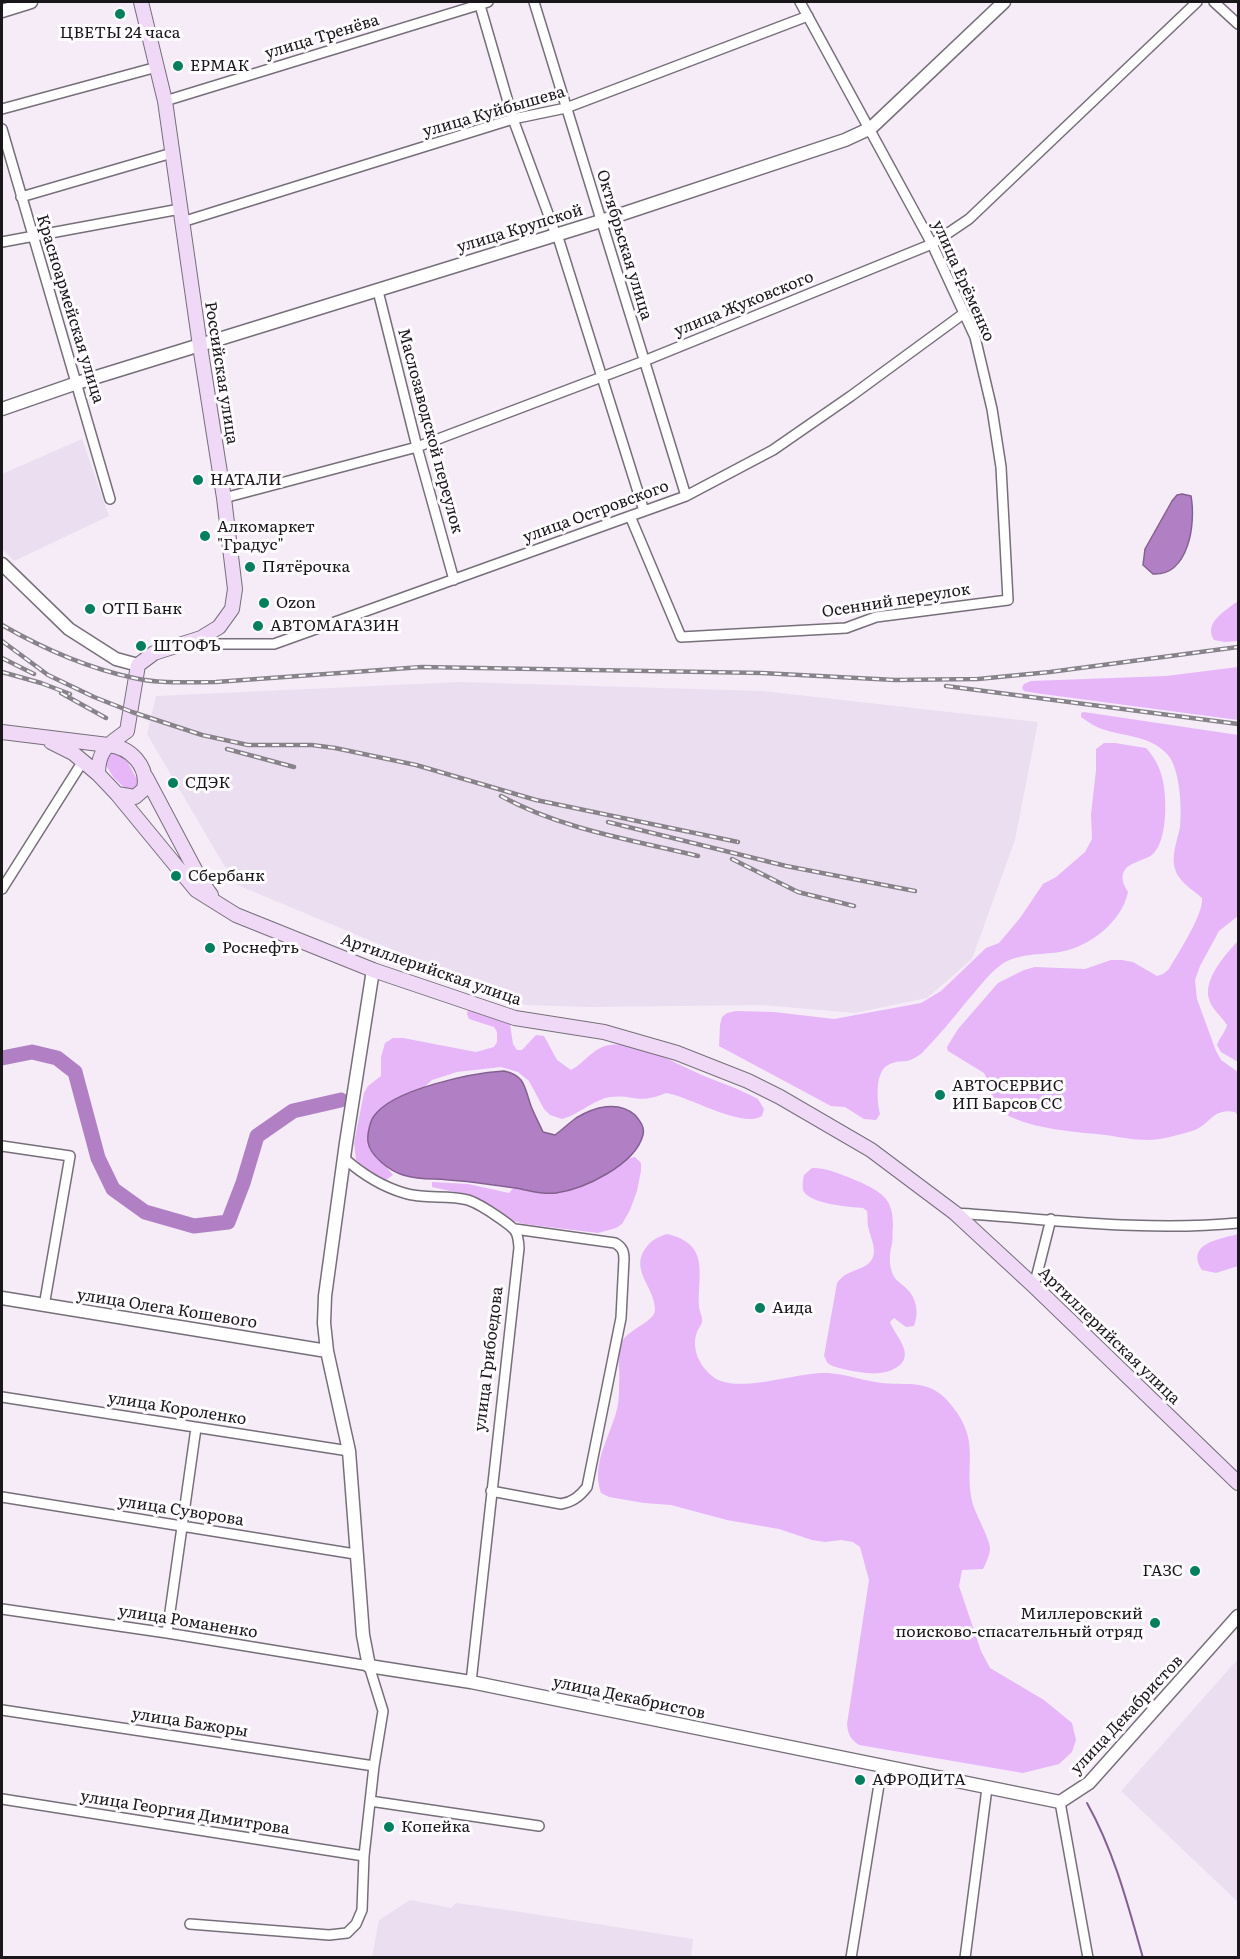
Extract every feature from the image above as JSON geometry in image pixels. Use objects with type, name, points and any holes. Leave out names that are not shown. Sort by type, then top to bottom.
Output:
[{"type":"main road","name":"Российская улица","points":[[138,665],[154,653],[201,638],[219,627],[232,609],[235,589],[224,498],[165,101],[141,2]]},
{"type":"main road","points":[[98,774],[100,753],[127,730],[138,665]]},
{"type":"main road","name":"Артиллерийская улица","points":[[127,730],[136,759],[201,881],[218,904]]},
{"type":"main road","name":"Артиллерийская улица","points":[[2,732],[124,748],[136,759]]},
{"type":"main road","name":"Артиллерийская улица","points":[[35,736],[59,745],[98,774],[196,890],[236,915],[373,970],[515,1018],[604,1032],[646,1043],[718,1069],[780,1097],[871,1150],[955,1213],[1239,1483]]},
{"type":"main road","points":[[117,794],[135,797],[140,795],[144,789],[146,777]]},
{"type":"street","points":[[2,11],[31,2]]},
{"type":"street","points":[[482,2],[513,119],[557,234],[644,511]]},
{"type":"street","name":"улица Тренёва","points":[[165,101],[482,2]]},
{"type":"street","name":"Октябрьская улица","points":[[534,2],[686,496]]},
{"type":"street","name":"улица Ерёменко","points":[[800,2],[932,244],[975,337],[992,409],[1001,467],[1008,600]]},
{"type":"street","name":"улица Крупской","points":[[2,409],[77,383],[601,221],[845,140],[870,128],[1004,2]]},
{"type":"street","name":"улица Жуковского","points":[[224,498],[417,447],[644,361],[932,244],[969,219],[1197,2]]},
{"type":"street","points":[[1214,2],[1239,24]]},
{"type":"street","name":"улица Куйбышева","points":[[2,242],[181,216],[513,119],[566,108],[808,16]]},
{"type":"street","points":[[2,109],[157,67]]},
{"type":"street","name":"Красноармейская улица","points":[[2,129],[110,499]]},
{"type":"street","points":[[21,197],[172,153]]},
{"type":"street","name":"Маслозаводской переулок","points":[[378,291],[417,447],[454,580]]},
{"type":"street","name":"улица Островского","points":[[201,638],[212,644],[244,646],[274,644],[686,496],[773,450],[963,314]]},
{"type":"street","name":"Осенний переулок","points":[[630,516],[681,637],[846,628],[876,617],[1008,600]]},
{"type":"street","points":[[2,564],[69,629],[116,659],[138,665]]},
{"type":"street","points":[[2,889],[83,761]]},
{"type":"street","points":[[190,1924],[329,1935],[347,1933],[356,1924],[362,1910],[364,1856],[383,1711],[369,1666],[363,1635],[349,1451],[327,1351],[324,1323],[325,1296],[373,970]]},
{"type":"street","points":[[2,1146],[70,1156],[44,1305]]},
{"type":"street","points":[[345,1158],[362,1174],[394,1190],[421,1198],[469,1200],[515,1229],[615,1243],[621,1246],[624,1259],[621,1318],[587,1487],[571,1502],[561,1504],[491,1491]]},
{"type":"street","points":[[955,1213],[1149,1227],[1198,1227],[1239,1223]]},
{"type":"street","points":[[1034,1286],[1051,1220]]},
{"type":"street","name":"улица Грибоедова","points":[[471,1682],[519,1248],[519,1236],[515,1229]]},
{"type":"street","name":"улица Олега Кошевого","points":[[2,1298],[327,1351]]},
{"type":"street","name":"улица Короленко","points":[[2,1397],[349,1451]]},
{"type":"street","points":[[167,1633],[196,1428]]},
{"type":"street","name":"улица Суворова","points":[[2,1497],[356,1554]]},
{"type":"street","name":"улица Романенко","points":[[2,1609],[369,1666]]},
{"type":"street","name":"улица Декабристов","points":[[369,1666],[471,1682],[1060,1802],[1089,1783],[1239,1616]]},
{"type":"street","name":"улица Бажоры","points":[[2,1710],[374,1766]]},
{"type":"street","points":[[850,1958],[882,1766]]},
{"type":"street","points":[[965,1958],[987,1788]]},
{"type":"street","name":"улица Георгия Димитрова","points":[[2,1799],[364,1856]]},
{"type":"street","points":[[370,1801],[539,1826]]},
{"type":"street","points":[[1060,1802],[1088,1958]]},
{"type":"shaded area","points":[[82,439],[109,516],[14,561],[2,549],[2,474]]},
{"type":"shaded area","points":[[1177,495],[1191,496],[1191,533],[1187,546],[1175,566],[1165,572],[1153,574],[1143,565],[1145,549],[1172,501]]},
{"type":"shaded area","points":[[1238,601],[1238,641],[1214,640],[1211,634],[1213,623]]},
{"type":"shaded area","points":[[1238,667],[1238,720],[1035,693],[1024,691],[1022,688],[1024,684],[1031,681],[1166,676]]},
{"type":"shaded area","points":[[460,682],[762,691],[1038,722],[1015,840],[972,959],[927,998],[855,1013],[762,1005],[588,1007],[525,1005],[235,884],[147,734],[156,696]]},
{"type":"shaded area","points":[[1081,713],[1238,735],[1238,916],[1219,931],[1195,980],[1197,999],[1216,1051],[1221,1060],[1238,1072],[1238,1116],[1235,1112],[1221,1112],[1198,1128],[1164,1138],[1137,1140],[1066,1131],[1022,1122],[1000,1110],[992,1097],[984,1073],[948,1051],[947,1047],[958,1029],[998,983],[1024,970],[1035,967],[1085,969],[1111,960],[1122,960],[1133,962],[1157,976],[1163,974],[1169,969],[1190,934],[1199,914],[1202,898],[1181,880],[1174,866],[1181,810],[1178,779],[1172,761],[1154,744],[1093,725],[1081,717]]},
{"type":"shaded area","points":[[1104,743],[1146,748],[1159,769],[1165,795],[1164,828],[1158,847],[1153,854],[1125,870],[1123,879],[1128,892],[1119,913],[1103,931],[1082,945],[1060,952],[1015,958],[997,968],[922,1053],[908,1061],[895,1062],[885,1067],[879,1079],[880,1114],[876,1120],[864,1119],[845,1107],[831,1106],[719,1046],[720,1025],[722,1017],[727,1013],[736,1011],[774,1012],[834,1019],[921,1003],[941,991],[986,948],[999,943],[1020,918],[1043,884],[1056,877],[1085,852],[1092,839],[1091,814],[1096,749]]},
{"type":"shaded area","points":[[116,752],[125,757],[139,783],[138,789],[128,791],[114,778],[105,764],[107,755]]},
{"type":"shaded area","points":[[1238,941],[1238,1062],[1221,1052],[1217,1045],[1227,1025],[1211,1005],[1208,994],[1211,977]]},
{"type":"shaded area","points":[[468,1009],[510,1024],[513,1044],[517,1050],[522,1050],[536,1035],[544,1036],[557,1060],[571,1070],[604,1046],[633,1046],[758,1099],[764,1109],[762,1116],[753,1119],[729,1115],[666,1093],[642,1099],[618,1096],[604,1098],[562,1119],[550,1115],[544,1109],[529,1081],[518,1072],[501,1067],[457,1072],[432,1080],[409,1101],[375,1153],[393,1175],[386,1180],[377,1177],[356,1160],[354,1143],[364,1093],[368,1086],[381,1076],[381,1057],[385,1043],[393,1038],[403,1038],[476,1052],[494,1047],[497,1042],[497,1032],[494,1027],[469,1019]]},
{"type":"shaded area","points":[[504,1071],[517,1076],[523,1083],[543,1132],[555,1135],[583,1114],[598,1108],[614,1106],[628,1110],[635,1115],[643,1127],[643,1135],[638,1146],[630,1156],[607,1174],[567,1191],[551,1193],[475,1182],[407,1176],[387,1166],[372,1152],[368,1142],[369,1128],[374,1116],[384,1106],[415,1090],[434,1084]]},
{"type":"shaded area","points":[[635,1157],[641,1163],[641,1171],[630,1210],[622,1224],[598,1233],[513,1221],[469,1195],[432,1187],[432,1182],[468,1184],[509,1193],[520,1180]]},
{"type":"shaded area","points":[[812,1168],[825,1169],[860,1182],[881,1194],[889,1203],[893,1217],[890,1256],[893,1275],[913,1296],[917,1311],[914,1326],[906,1327],[894,1318],[890,1322],[902,1343],[905,1354],[901,1364],[896,1368],[875,1373],[845,1370],[829,1364],[824,1356],[837,1283],[845,1275],[868,1264],[874,1255],[874,1249],[867,1211],[863,1208],[821,1202],[806,1195],[803,1190],[804,1175]]},
{"type":"shaded area","points":[[667,1234],[690,1245],[699,1261],[699,1306],[702,1321],[695,1344],[697,1356],[712,1376],[722,1382],[735,1384],[828,1373],[882,1383],[922,1385],[937,1392],[952,1406],[961,1419],[969,1442],[972,1501],[990,1548],[983,1569],[962,1570],[959,1586],[981,1651],[990,1668],[1044,1700],[1072,1723],[1076,1740],[1072,1752],[1059,1764],[1023,1773],[859,1745],[853,1741],[847,1724],[869,1580],[860,1547],[853,1542],[812,1540],[779,1529],[727,1520],[671,1505],[609,1497],[601,1493],[598,1470],[618,1404],[621,1345],[626,1336],[651,1318],[655,1310],[640,1265],[641,1257],[652,1242]]},
{"type":"shaded area","points":[[1238,1234],[1238,1266],[1216,1273],[1202,1270],[1198,1261],[1201,1248],[1215,1240]]},
{"type":"shaded area","points":[[1238,1659],[1238,1902],[1121,1791]]},
{"type":"shaded area","points":[[410,1900],[451,1908],[456,1903],[693,1939],[691,1957],[372,1957],[379,1920]]},
{"type":"waterway","points":[[2,1058],[32,1052],[57,1058],[75,1072],[98,1158],[113,1189],[145,1212],[194,1226],[228,1222],[257,1136],[293,1111],[341,1100]]},
{"type":"waterway","points":[[1087,1803],[1113,1859],[1143,1958]]},
{"type":"railway","points":[[2,625],[33,642],[99,669],[144,680],[175,682],[216,682],[422,667],[762,673],[895,680],[978,679],[1050,672],[1238,647]]},
{"type":"railway","points":[[2,641],[48,675],[94,697],[202,735],[248,745],[312,745],[335,748],[416,765],[536,800],[738,842]]},
{"type":"railway","points":[[2,658],[34,674]]},
{"type":"railway","points":[[2,672],[70,694]]},
{"type":"railway","points":[[946,686],[1238,724]]},
{"type":"railway","points":[[61,693],[106,718]]},
{"type":"railway","points":[[227,749],[294,767]]},
{"type":"railway","points":[[501,796],[572,825],[698,856]]},
{"type":"railway","points":[[608,822],[786,866],[915,891]]},
{"type":"railway","points":[[732,859],[798,892],[854,906]]},
{"type":"place","name":"ЦВЕТЫ 24 часа","points":[[120,14]]},
{"type":"place","name":"ЕРМАК","points":[[178,66]]},
{"type":"place","name":"НАТАЛИ","points":[[198,480]]},
{"type":"place","name":"Алкомаркет \"Градус\"","points":[[205,536]]},
{"type":"place","name":"Пятёрочка","points":[[250,567]]},
{"type":"place","name":"Ozon","points":[[264,603]]},
{"type":"place","name":"ОТП Банк","points":[[90,609]]},
{"type":"place","name":"АВТОМАГАЗИН","points":[[258,626]]},
{"type":"place","name":"ШТОФЪ","points":[[141,646]]},
{"type":"place","name":"СДЭК","points":[[173,783]]},
{"type":"place","name":"Сбербанк","points":[[176,876]]},
{"type":"place","name":"Роснефть","points":[[210,948]]},
{"type":"place","name":"АВТОСЕРВИС ИП Барсов СС","points":[[940,1095]]},
{"type":"place","name":"Аида","points":[[760,1308]]},
{"type":"place","name":"ГАЗС","points":[[1195,1571]]},
{"type":"place","name":"Миллеровский поисково-спасательный отряд","points":[[1155,1623]]},
{"type":"place","name":"АФРОДИТА","points":[[860,1780]]},
{"type":"place","name":"Копейка","points":[[389,1827]]}]
